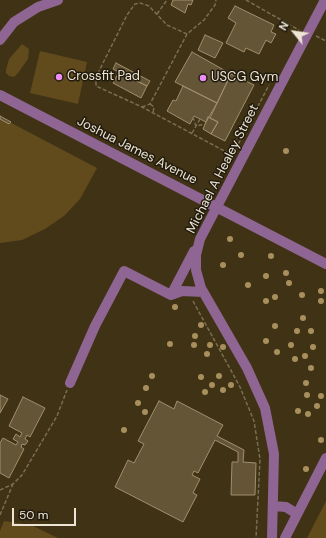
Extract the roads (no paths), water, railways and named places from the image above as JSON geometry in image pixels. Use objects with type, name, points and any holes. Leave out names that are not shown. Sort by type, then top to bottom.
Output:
[{"type":"street","points":[[0,40],[14,22],[38,7],[58,0]]},
{"type":"street","name":"Michael A Healey Street","points":[[272,538],[274,506],[274,454],[265,408],[247,368],[203,292],[195,263],[200,239],[325,0]]},
{"type":"street","name":"Joshua James Avenue","points":[[0,95],[217,206],[326,264]]},
{"type":"street","points":[[172,295],[200,239]]},
{"type":"street","points":[[70,383],[95,326],[124,271],[172,295],[187,290],[203,292]]},
{"type":"street","points":[[285,538],[326,458]]},
{"type":"street","points":[[274,506],[286,507],[296,514]]},
{"type":"place","name":"Crossfit Pad","points":[[59,77]]},
{"type":"place","name":"USCG Gym","points":[[203,78]]}]
